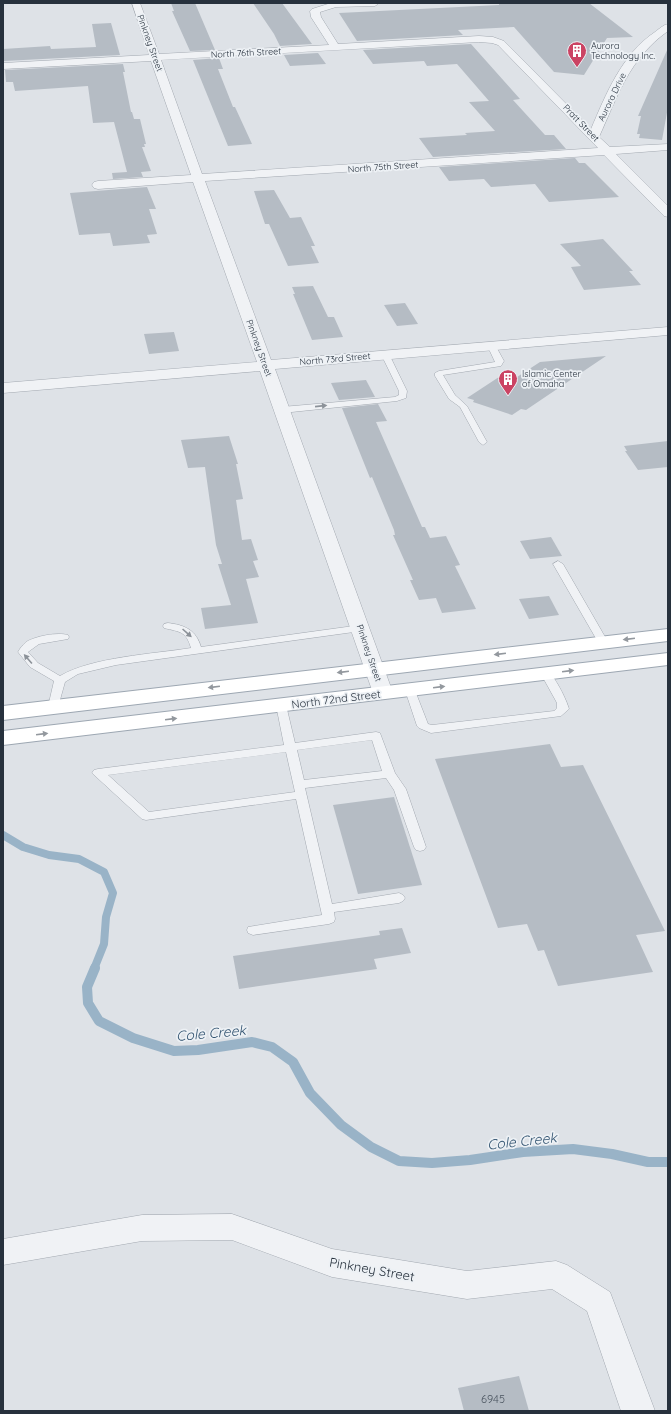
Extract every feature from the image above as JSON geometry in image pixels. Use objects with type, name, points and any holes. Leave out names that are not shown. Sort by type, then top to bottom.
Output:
[{"type":"main road","points":[[3,713],[668,634]]},
{"type":"main road","name":"North 72nd Street","points":[[3,738],[668,659]]},
{"type":"street","name":"Pinkney Street","points":[[136,3],[383,693]]},
{"type":"street","points":[[319,3],[330,6]]},
{"type":"street","points":[[336,48],[314,14],[315,12],[330,6],[375,3]]},
{"type":"street","name":"Aurora Drive","points":[[594,136],[622,74],[630,62],[653,37],[668,27]]},
{"type":"street","name":"North 76th Street","points":[[3,66],[489,40]]},
{"type":"street","name":"Pratt Street","points":[[489,40],[501,43],[668,213]]},
{"type":"street","name":"North 75th Street","points":[[98,185],[668,147]]},
{"type":"street","name":"North 73rd Street","points":[[3,388],[668,330]]},
{"type":"street","name":"Pinkney Street","points":[[3,1252],[142,1228],[232,1227],[332,1263],[467,1285],[556,1275],[599,1302],[638,1411]]},
{"type":"lane","points":[[483,442],[463,406],[452,397],[439,376],[439,372],[498,364],[500,361],[491,346]]},
{"type":"lane","points":[[282,410],[397,399],[404,396],[385,354]]},
{"type":"lane","points":[[558,564],[603,642]]},
{"type":"lane","points":[[168,626],[182,628],[190,633],[195,641],[197,650]]},
{"type":"lane","points":[[53,707],[60,680],[74,672],[116,662],[361,628]]},
{"type":"lane","points":[[60,680],[36,667],[23,652],[27,645],[34,642],[64,638]]},
{"type":"lane","points":[[410,690],[423,726],[431,729],[557,714],[563,709],[562,703],[546,674]]},
{"type":"lane","points":[[253,930],[329,919],[281,705]]},
{"type":"lane","points":[[389,774],[146,816],[98,773],[376,736],[389,774],[400,789],[420,847]]},
{"type":"lane","points":[[326,908],[399,898]]},
{"type":"building","points":[[171,3],[195,3],[215,50],[190,51],[172,11],[174,11]]},
{"type":"building","points":[[253,3],[282,3],[312,44],[280,46],[274,34]]},
{"type":"building","points":[[499,3],[589,3],[633,37],[607,38],[584,75],[554,72],[514,27],[458,30],[463,35],[357,41],[339,13],[499,5]]},
{"type":"building","points":[[111,23],[120,55],[4,61],[3,49],[50,46],[51,49],[96,47],[92,24]]},
{"type":"building","points":[[471,44],[520,99],[513,100],[545,135],[554,135],[566,149],[433,157],[419,138],[467,135],[465,133],[495,131],[469,102],[489,101],[457,64],[427,66],[424,61],[373,64],[363,50]]},
{"type":"building","points":[[668,48],[668,107],[662,140],[639,138],[640,134],[637,134],[641,116],[638,116]]},
{"type":"building","points":[[318,53],[326,64],[290,66],[284,55]]},
{"type":"building","points":[[219,58],[223,69],[218,69],[233,107],[235,107],[252,144],[228,146],[193,60]]},
{"type":"building","points":[[123,64],[125,72],[123,72],[131,112],[134,119],[140,119],[146,144],[144,144],[145,147],[142,147],[151,171],[141,172],[143,177],[113,179],[112,173],[127,172],[114,122],[93,123],[88,86],[15,91],[13,82],[6,82],[5,70]]},
{"type":"building","points":[[575,158],[579,163],[585,163],[619,197],[549,202],[535,184],[491,187],[484,179],[449,181],[439,167]]},
{"type":"building","points":[[147,187],[156,209],[149,209],[157,234],[147,235],[150,243],[113,246],[110,233],[79,235],[70,193]]},
{"type":"building","points":[[274,190],[290,218],[301,217],[315,246],[311,246],[319,263],[288,266],[269,224],[265,224],[254,191]]},
{"type":"building","points":[[603,239],[633,271],[629,271],[641,285],[584,290],[571,267],[581,266],[560,244]]},
{"type":"building","points":[[313,286],[328,317],[334,317],[343,337],[312,340],[293,294],[295,294],[292,287]]},
{"type":"building","points":[[405,303],[418,324],[397,326],[384,305]]},
{"type":"building","points":[[174,332],[179,351],[149,354],[144,334]]},
{"type":"building","points":[[606,356],[526,410],[521,409],[512,415],[473,402],[474,400],[467,398],[502,375],[514,379],[540,362]]},
{"type":"building","points":[[366,380],[375,397],[339,400],[331,383]]},
{"type":"building","points":[[378,404],[387,421],[376,422],[422,527],[425,527],[430,538],[446,536],[460,565],[455,566],[476,609],[442,613],[436,598],[419,600],[410,580],[413,580],[393,535],[395,535],[394,530],[372,477],[370,478],[342,408]]},
{"type":"building","points":[[229,436],[238,464],[236,464],[243,499],[236,500],[242,540],[251,539],[258,560],[253,561],[259,577],[246,579],[258,623],[205,629],[201,608],[231,605],[218,564],[222,564],[216,545],[205,467],[188,468],[181,440]]},
{"type":"building","points":[[668,441],[668,467],[638,470],[625,451],[627,451],[624,446]]},
{"type":"building","points":[[551,537],[562,556],[530,559],[520,541]]},
{"type":"building","points":[[549,596],[559,615],[529,619],[519,599]]},
{"type":"building","points":[[550,744],[561,767],[583,765],[665,931],[636,935],[653,972],[558,986],[544,950],[538,951],[527,924],[498,928],[435,759]]},
{"type":"building","points":[[394,797],[422,885],[358,894],[333,805]]},
{"type":"building","points":[[402,928],[411,953],[374,959],[377,969],[239,989],[233,956],[380,935],[379,931]]},
{"type":"building","points":[[519,1376],[529,1411],[464,1411],[458,1388]]},
{"type":"waterway","name":"Cole Creek","points":[[3,835],[23,847],[49,855],[79,859],[104,872],[113,893],[106,917],[104,944],[94,969]]},
{"type":"waterway","name":"Cole Creek","points":[[95,968],[87,987],[88,1003],[99,1021],[133,1038],[174,1051],[198,1050],[252,1042],[272,1047],[293,1062],[310,1093],[341,1125],[371,1147],[399,1161],[432,1163],[470,1160],[523,1152],[573,1149],[612,1154],[648,1162],[668,1162]]},
{"type":"place","name":"Aurora Technology Inc.","points":[[577,68]]},
{"type":"place","name":"Islamic Center of Omaha","points":[[508,396]]}]
